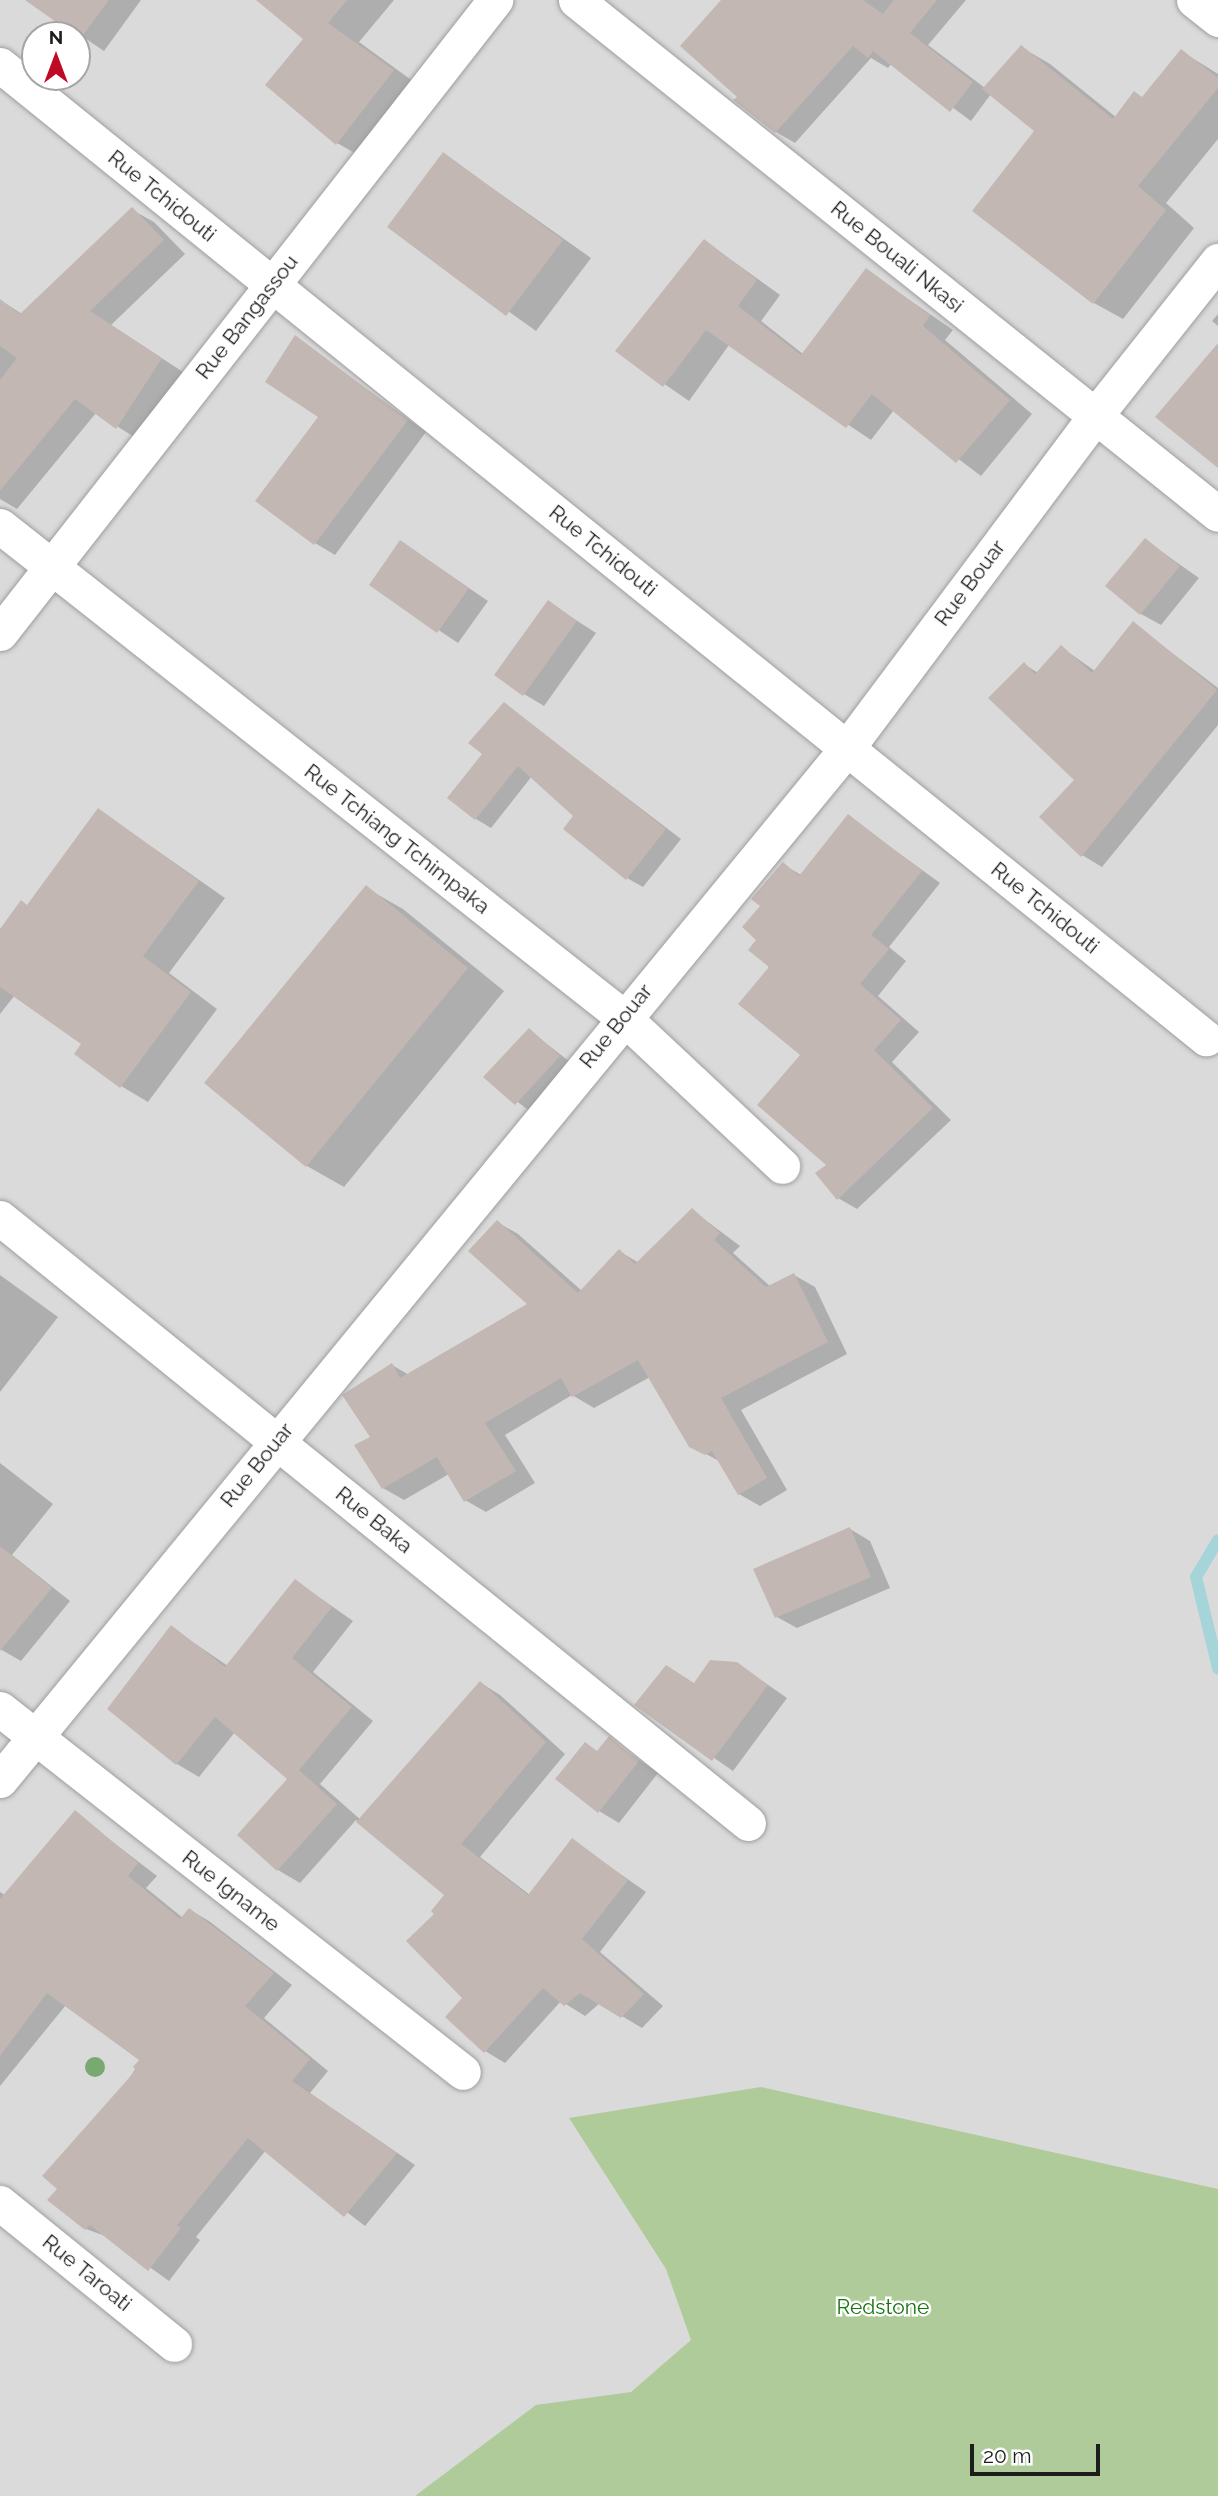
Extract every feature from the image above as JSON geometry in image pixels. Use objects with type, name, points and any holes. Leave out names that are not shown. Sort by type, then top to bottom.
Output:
[{"type":"street","name":"Rue Bangassou","points":[[0,633],[495,0]]},
{"type":"street","name":"Rue Bouali Nkasi","points":[[576,0],[1218,514]]},
{"type":"street","points":[[1194,0],[1218,19]]},
{"type":"street","name":"Rue Tchidouti","points":[[0,65],[1206,1038]]},
{"type":"street","name":"Rue Bouar","points":[[0,1780],[622,1017],[847,748],[1094,415],[1218,261]]},
{"type":"street","name":"Rue Tchiang Tchimpaka","points":[[0,526],[622,1017],[782,1166]]},
{"type":"street","name":"Rue Baka","points":[[0,1217],[748,1823]]},
{"type":"street","name":"Rue Igname","points":[[0,1709],[463,2072]]},
{"type":"street","name":"Rue Taroati","points":[[0,2203],[174,2344]]},
{"type":"shaded area","points":[[0,0],[1218,0],[1218,2496],[0,2496]]},
{"type":"green space","name":"Redstone","points":[[761,2087],[1218,2189],[1218,2496],[415,2496],[536,2405],[631,2392],[691,2340],[666,2269],[569,2118]]},
{"type":"building","points":[[25,0],[109,0],[91,24],[91,21],[55,21]]},
{"type":"building","points":[[256,0],[347,0],[328,23],[394,70],[336,145],[265,85],[303,39]]},
{"type":"building","points":[[721,0],[863,0],[883,14],[894,0],[937,0],[910,33],[973,82],[950,112],[873,51],[868,58],[853,46],[775,133],[733,100],[737,97],[680,46]]},
{"type":"building","points":[[1021,45],[1113,119],[1134,91],[1142,97],[1181,49],[1218,78],[1218,88],[1138,186],[1166,210],[1093,304],[972,211],[1034,131],[982,89]]},
{"type":"building","points":[[443,152],[563,240],[506,316],[387,227]]},
{"type":"building","points":[[132,207],[164,240],[90,311],[162,358],[116,429],[75,399],[0,491],[0,380],[17,358],[0,346],[0,299],[20,314]]},
{"type":"building","points":[[704,239],[757,280],[738,306],[801,355],[866,268],[930,315],[923,326],[1010,400],[956,463],[872,394],[846,428],[706,330],[663,387],[615,351]]},
{"type":"building","points":[[295,335],[408,420],[314,545],[255,501],[318,417],[265,382]]},
{"type":"building","points":[[1218,343],[1218,468],[1155,417]]},
{"type":"building","points":[[1145,538],[1180,566],[1140,615],[1105,586]]},
{"type":"building","points":[[400,540],[469,588],[437,633],[369,585]]},
{"type":"building","points":[[548,600],[577,621],[523,696],[494,675]]},
{"type":"building","points":[[1133,621],[1217,690],[1081,857],[1039,817],[1074,780],[988,698],[1024,662],[1035,674],[1061,645],[1092,673]]},
{"type":"building","points":[[504,702],[666,829],[626,880],[563,829],[573,816],[518,766],[475,820],[447,798],[482,754],[468,743]]},
{"type":"building","points":[[98,808],[199,881],[143,956],[191,992],[120,1088],[74,1054],[81,1044],[0,987],[0,929],[21,900],[27,905]]},
{"type":"building","points":[[848,814],[922,871],[871,935],[889,949],[860,984],[901,1020],[874,1050],[933,1108],[837,1200],[815,1173],[826,1165],[757,1105],[800,1055],[738,1004],[769,967],[748,950],[756,940],[742,927],[760,906],[751,899],[783,862],[799,876]]},
{"type":"building","points":[[366,885],[468,968],[306,1167],[204,1083]]},
{"type":"building","points":[[529,1028],[560,1056],[515,1105],[483,1077]]},
{"type":"building","points":[[692,1208],[720,1233],[714,1240],[766,1287],[794,1273],[828,1342],[721,1398],[767,1478],[738,1495],[712,1451],[705,1455],[689,1447],[638,1360],[572,1397],[561,1378],[485,1423],[516,1471],[464,1502],[437,1457],[382,1489],[354,1445],[370,1437],[342,1395],[392,1363],[400,1378],[527,1304],[468,1251],[497,1220],[578,1293],[619,1249],[635,1264]]},
{"type":"building","points":[[850,1527],[871,1577],[775,1618],[753,1569]]},
{"type":"building","points":[[0,1546],[52,1588],[0,1651]]},
{"type":"building","points":[[295,1579],[332,1607],[292,1658],[352,1707],[299,1770],[337,1804],[277,1871],[237,1835],[287,1779],[215,1717],[176,1765],[107,1709],[171,1625],[225,1667]]},
{"type":"building","points":[[710,1660],[737,1662],[768,1685],[712,1761],[634,1705],[666,1665],[694,1683]]},
{"type":"building","points":[[480,1681],[546,1742],[461,1844],[528,1895],[572,1838],[628,1880],[582,1939],[644,1994],[621,2018],[580,1993],[564,2006],[543,1988],[484,2053],[445,2017],[462,1998],[406,1941],[434,1914],[431,1911],[444,1895],[356,1822]]},
{"type":"building","points":[[609,1736],[639,1761],[598,1813],[555,1779],[585,1742],[597,1751]]},
{"type":"building","points":[[75,1810],[138,1863],[128,1876],[180,1919],[189,1908],[274,1973],[245,2006],[310,2059],[292,2081],[397,2153],[344,2217],[248,2138],[177,2225],[181,2228],[148,2271],[90,2225],[85,2230],[47,2200],[57,2189],[42,2176],[136,2070],[133,2067],[139,2060],[47,1993],[0,2056],[0,1899]]},
{"type":"waterway","points":[[1218,1540],[1196,1577],[1218,1668]]}]
